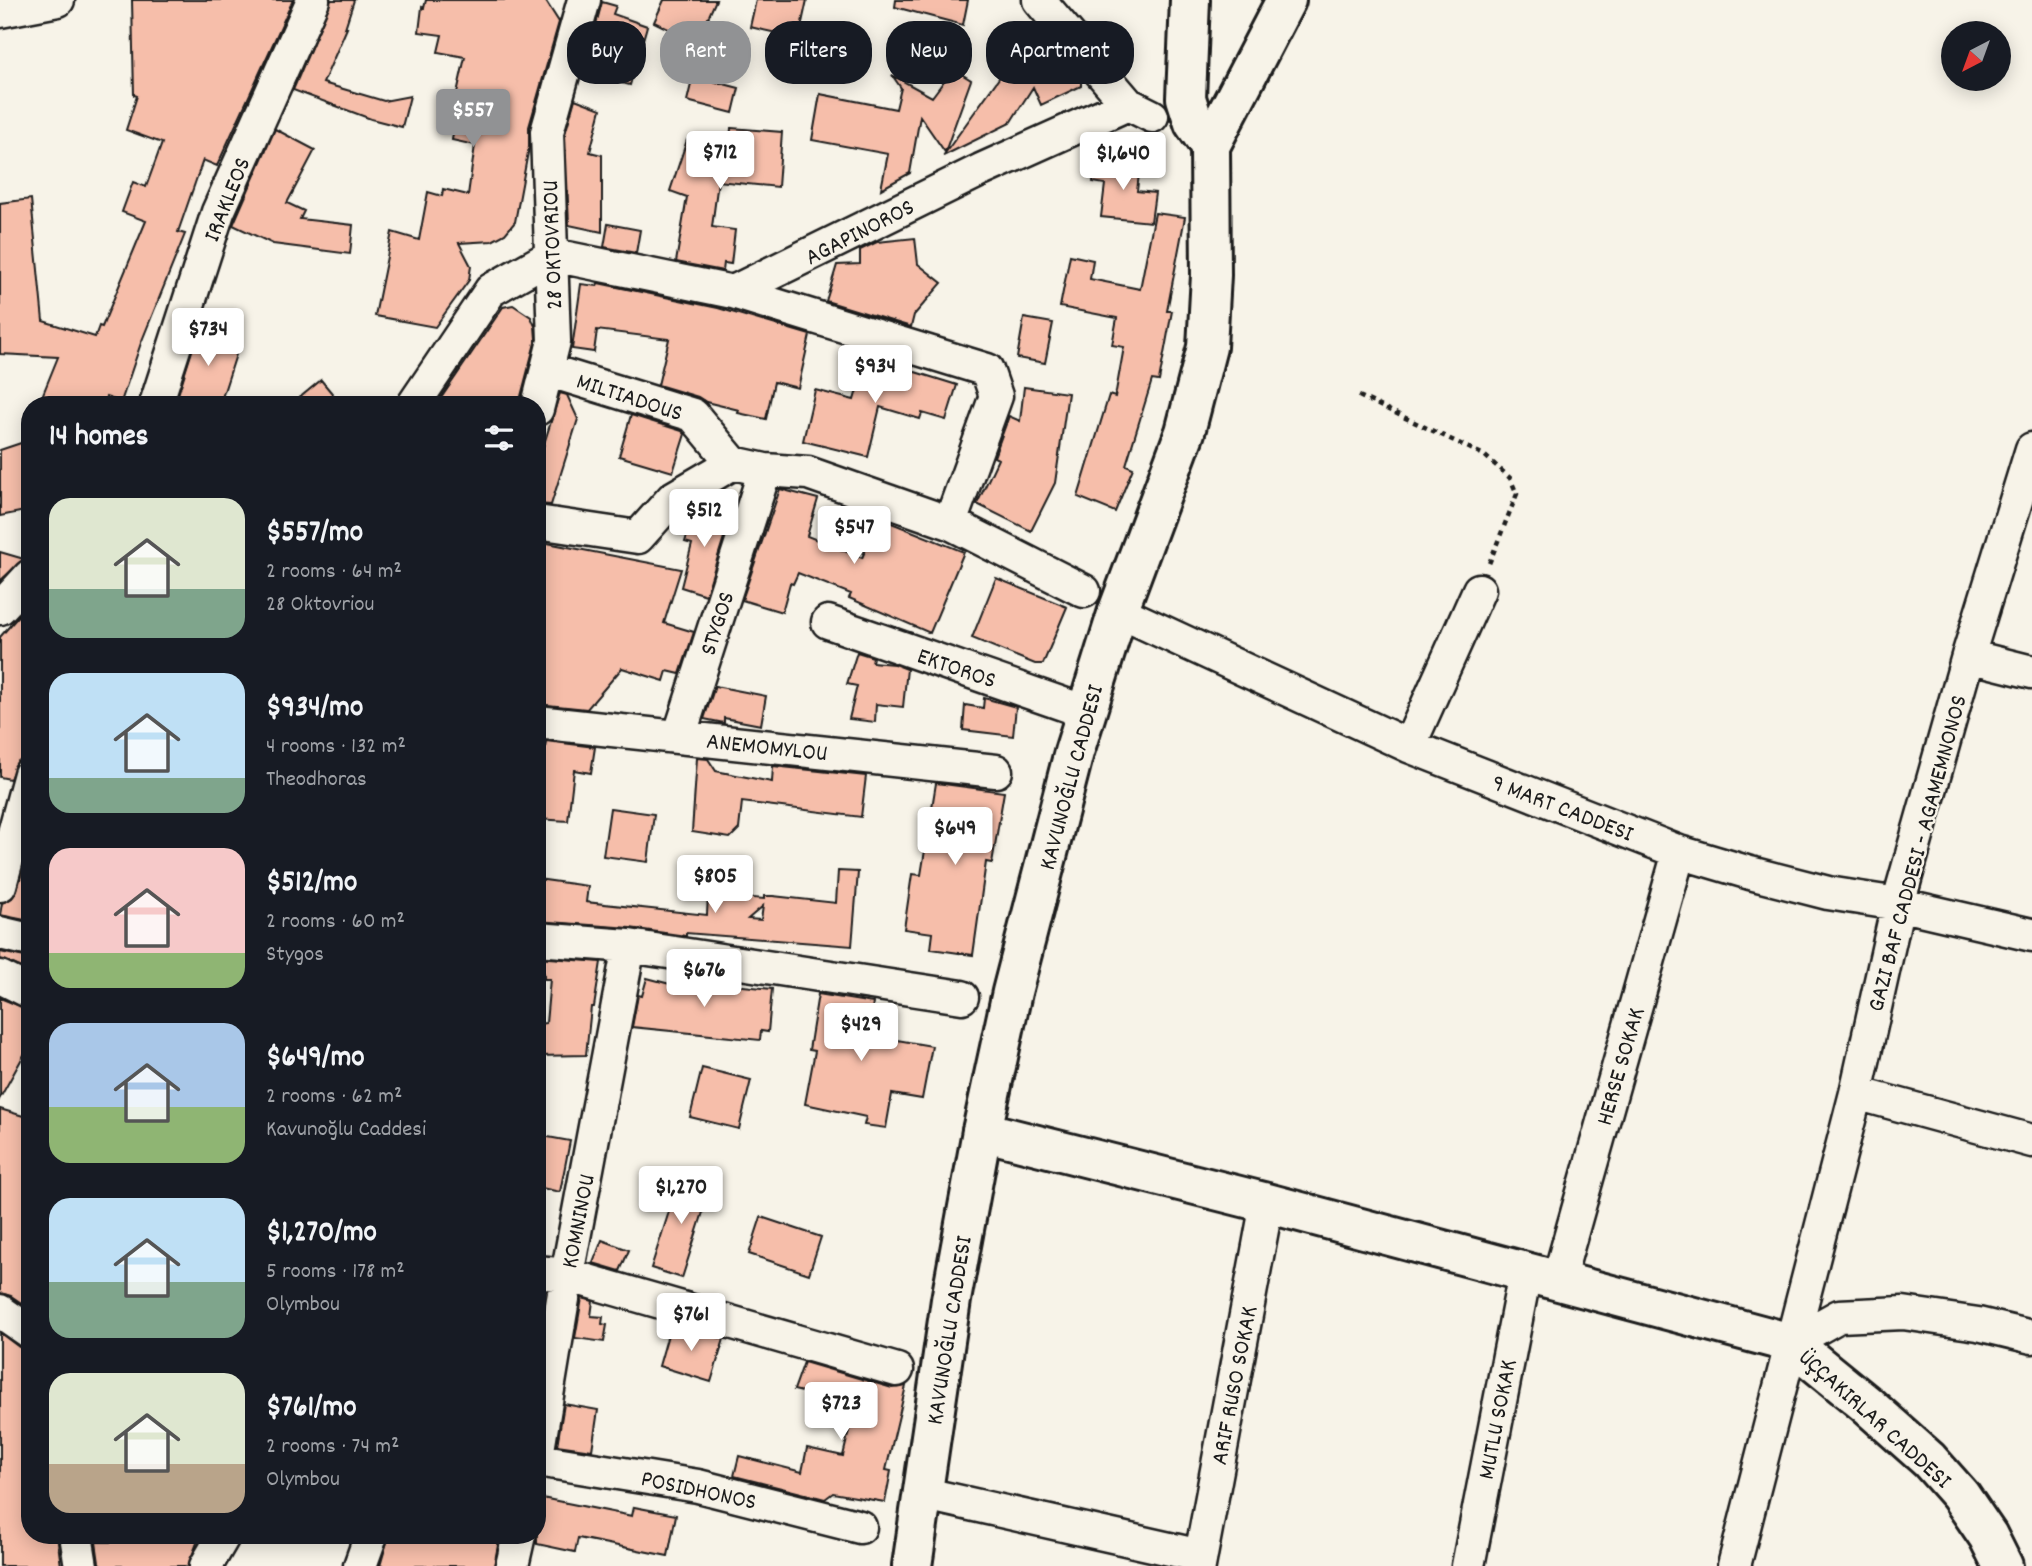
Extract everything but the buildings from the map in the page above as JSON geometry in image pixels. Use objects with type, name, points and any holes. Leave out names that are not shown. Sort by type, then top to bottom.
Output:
[{"type":"main road","points":[[1190,0],[1186,98],[1194,123],[1210,146],[1286,0]]},
{"type":"main road","name":"KAVUNOĞLU CADDESI","points":[[912,1566],[951,1300],[982,1131],[1012,992],[1086,712],[1118,611],[1185,432],[1207,347],[1210,146]]},
{"type":"main road","points":[[982,1131],[1267,1203],[1791,1343],[1930,1460],[1960,1495],[1988,1536],[2003,1566]]},
{"type":"street","points":[[0,12],[58,0]]},
{"type":"street","name":"IRAKLEOS","points":[[159,396],[218,212],[313,0]]},
{"type":"street","name":"28 OKTOVRIOU","points":[[540,396],[554,341],[547,132],[584,0]]},
{"type":"street","name":"AGAPINOROS","points":[[733,292],[981,170],[1140,110],[1039,0]]},
{"type":"street","points":[[419,396],[491,290],[552,256],[733,292],[988,370],[996,397],[950,523]]},
{"type":"street","name":"MILTIADOUS","points":[[547,370],[692,415],[733,463]]},
{"type":"street","name":"GAZI BAF CADDESI - AGAMEMNONOS","points":[[1734,1566],[1856,1093],[1898,904],[1968,656],[2032,449]]},
{"type":"street","points":[[546,523],[638,537],[673,498],[733,463],[765,470],[808,473],[950,523],[1084,591]]},
{"type":"street","name":"STYGOS","points":[[679,737],[765,470]]},
{"type":"street","points":[[0,608],[21,586]]},
{"type":"street","points":[[1409,747],[1479,590]]},
{"type":"street","name":"9 MART CADDESI","points":[[1118,611],[1409,747],[1679,852],[1828,893],[1898,904],[2032,935]]},
{"type":"street","name":"EKTOROS","points":[[828,622],[1086,712]]},
{"type":"street","points":[[1968,656],[2032,672]]},
{"type":"street","name":"ANEMOMYLOU","points":[[546,723],[996,771]]},
{"type":"street","points":[[0,885],[21,807]]},
{"type":"street","name":"HERSE SOKAK","points":[[1541,1277],[1679,852]]},
{"type":"street","points":[[0,933],[21,938]]},
{"type":"street","points":[[546,940],[629,946],[962,997]]},
{"type":"street","name":"KOMNINOU","points":[[546,1348],[552,1274],[629,946]]},
{"type":"street","points":[[0,977],[21,988]]},
{"type":"street","points":[[1856,1093],[2032,1141]]},
{"type":"street","name":"ARIF RUSO SOKAK","points":[[1200,1561],[1267,1203]]},
{"type":"street","points":[[552,1274],[897,1370]]},
{"type":"street","name":"MUTLU SOKAK","points":[[1468,1566],[1541,1277]]},
{"type":"street","points":[[0,1311],[21,1326]]},
{"type":"street","points":[[1791,1343],[1839,1316],[1903,1313],[1978,1324],[2032,1337]]},
{"type":"street","name":"POSIDHONOS","points":[[546,1460],[698,1486],[860,1527]]},
{"type":"street","points":[[921,1493],[1200,1561]]},
{"type":"street","points":[[77,1544],[81,1566]]},
{"type":"street","points":[[206,1566],[219,1544]]},
{"type":"street","points":[[360,1566],[368,1544]]},
{"type":"street","points":[[512,1566],[517,1544]]},
{"type":"path","points":[[1359,396],[1484,456],[1510,478],[1517,494],[1479,590]]}]
